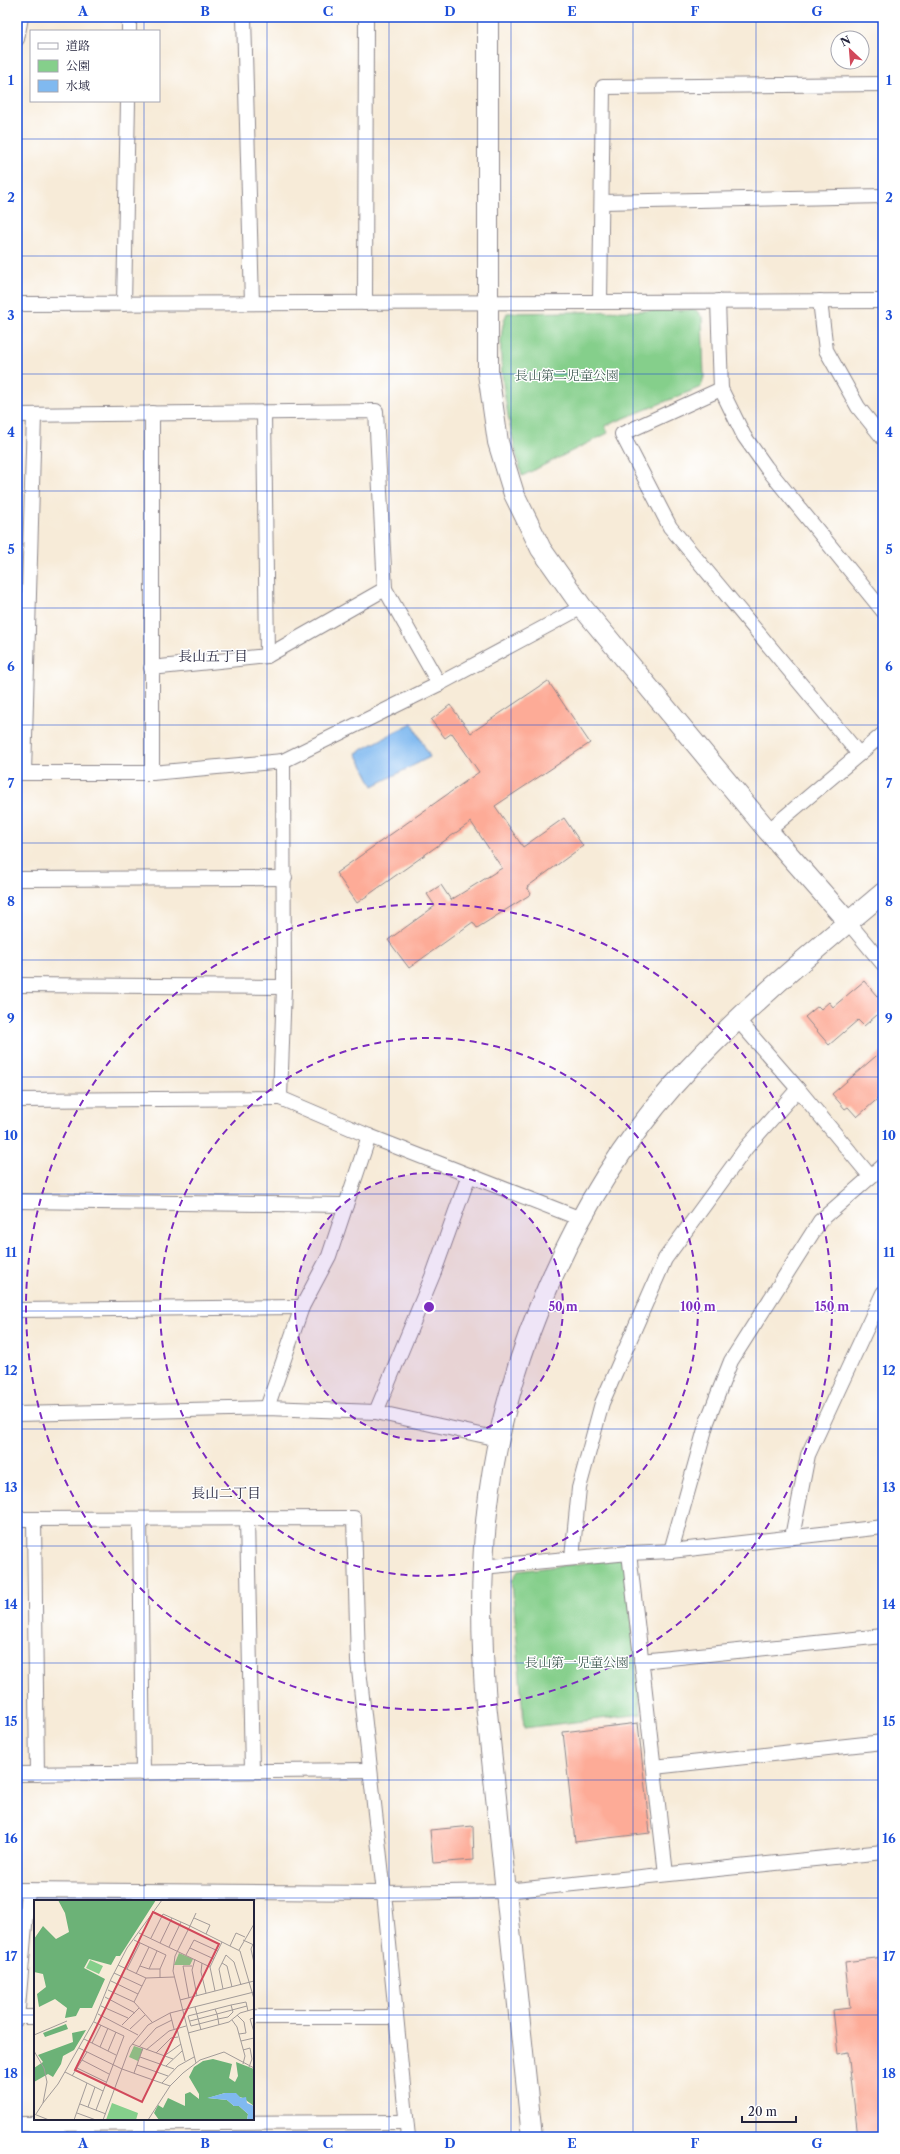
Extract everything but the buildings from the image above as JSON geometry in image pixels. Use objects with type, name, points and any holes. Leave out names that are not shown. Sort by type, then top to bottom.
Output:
[{"type":"street","points":[[17,38],[21,17]]},
{"type":"street","points":[[129,17],[129,30]]},
{"type":"street","points":[[244,17],[252,303]]},
{"type":"street","points":[[365,303],[366,17]]},
{"type":"street","points":[[488,17],[486,302],[488,380],[493,416],[505,467],[514,494],[541,550],[582,607],[768,831],[883,964]]},
{"type":"street","points":[[600,302],[603,87],[883,84]]},
{"type":"street","points":[[124,304],[128,102]]},
{"type":"street","points":[[602,202],[883,196]]},
{"type":"street","points":[[718,301],[721,389],[744,436],[766,467],[883,611]]},
{"type":"street","points":[[820,301],[826,350],[858,407],[883,438]]},
{"type":"street","points":[[17,304],[883,301]]},
{"type":"street","points":[[721,389],[622,434],[670,527],[859,754]]},
{"type":"street","points":[[17,415],[376,411],[385,589],[439,684]]},
{"type":"street","points":[[152,413],[152,773]]},
{"type":"street","points":[[264,413],[266,656]]},
{"type":"street","points":[[34,415],[21,773],[152,773],[283,761],[439,684],[582,607]]},
{"type":"street","points":[[151,668],[266,656],[385,589]]},
{"type":"street","points":[[768,831],[883,734]]},
{"type":"street","points":[[280,1098],[284,987],[285,878],[283,761]]},
{"type":"street","points":[[17,879],[285,878]]},
{"type":"street","points":[[532,2137],[484,1673],[482,1567],[487,1510],[499,1439],[517,1366],[556,1270],[605,1178],[636,1132],[672,1087],[737,1019],[883,893]]},
{"type":"street","points":[[17,985],[284,987]]},
{"type":"street","points":[[737,1019],[798,1089],[870,1176]]},
{"type":"street","points":[[572,1558],[579,1488],[602,1403],[665,1259],[746,1148],[798,1089]]},
{"type":"street","points":[[17,1100],[280,1098],[369,1136],[582,1219]]},
{"type":"street","points":[[267,1408],[302,1307],[329,1256],[369,1136]]},
{"type":"street","points":[[671,1551],[707,1422],[732,1361],[820,1221],[883,1166]]},
{"type":"street","points":[[376,1412],[434,1272],[469,1175]]},
{"type":"street","points":[[17,1201],[346,1205]]},
{"type":"street","points":[[792,1538],[808,1454],[883,1293]]},
{"type":"street","points":[[17,1310],[302,1307]]},
{"type":"street","points":[[17,1414],[267,1408],[376,1412],[499,1439]]},
{"type":"street","points":[[247,1518],[252,1771]]},
{"type":"street","points":[[17,1519],[354,1518],[358,1661],[384,1893],[408,2137]]},
{"type":"street","points":[[34,1519],[37,1774]]},
{"type":"street","points":[[140,1519],[143,1773]]},
{"type":"street","points":[[482,1567],[629,1553],[671,1551],[883,1527]]},
{"type":"street","points":[[629,1553],[666,1874]]},
{"type":"street","points":[[641,1661],[883,1636]]},
{"type":"street","points":[[654,1767],[883,1742]]},
{"type":"street","points":[[17,1774],[370,1770]]},
{"type":"street","points":[[34,2017],[17,2018],[23,1890],[384,1893],[506,1891],[883,1852]]},
{"type":"street","points":[[254,2017],[396,2017]]},
{"type":"street","points":[[17,2124],[406,2122]]},
{"type":"green space","name":"長山第二児童公園","points":[[696,310],[702,317],[704,377],[701,387],[605,426],[608,433],[522,476],[504,393],[501,347],[502,328],[507,313]]},
{"type":"green space","name":"長山第一児童公園","points":[[625,1558],[641,1714],[524,1728],[512,1581],[518,1571]]},
{"type":"water","points":[[412,723],[430,757],[373,786],[356,753]]},
{"type":"district","name":"長山五丁目","points":[[213,656]]},
{"type":"district","name":"長山二丁目","points":[[226,1493]]}]
